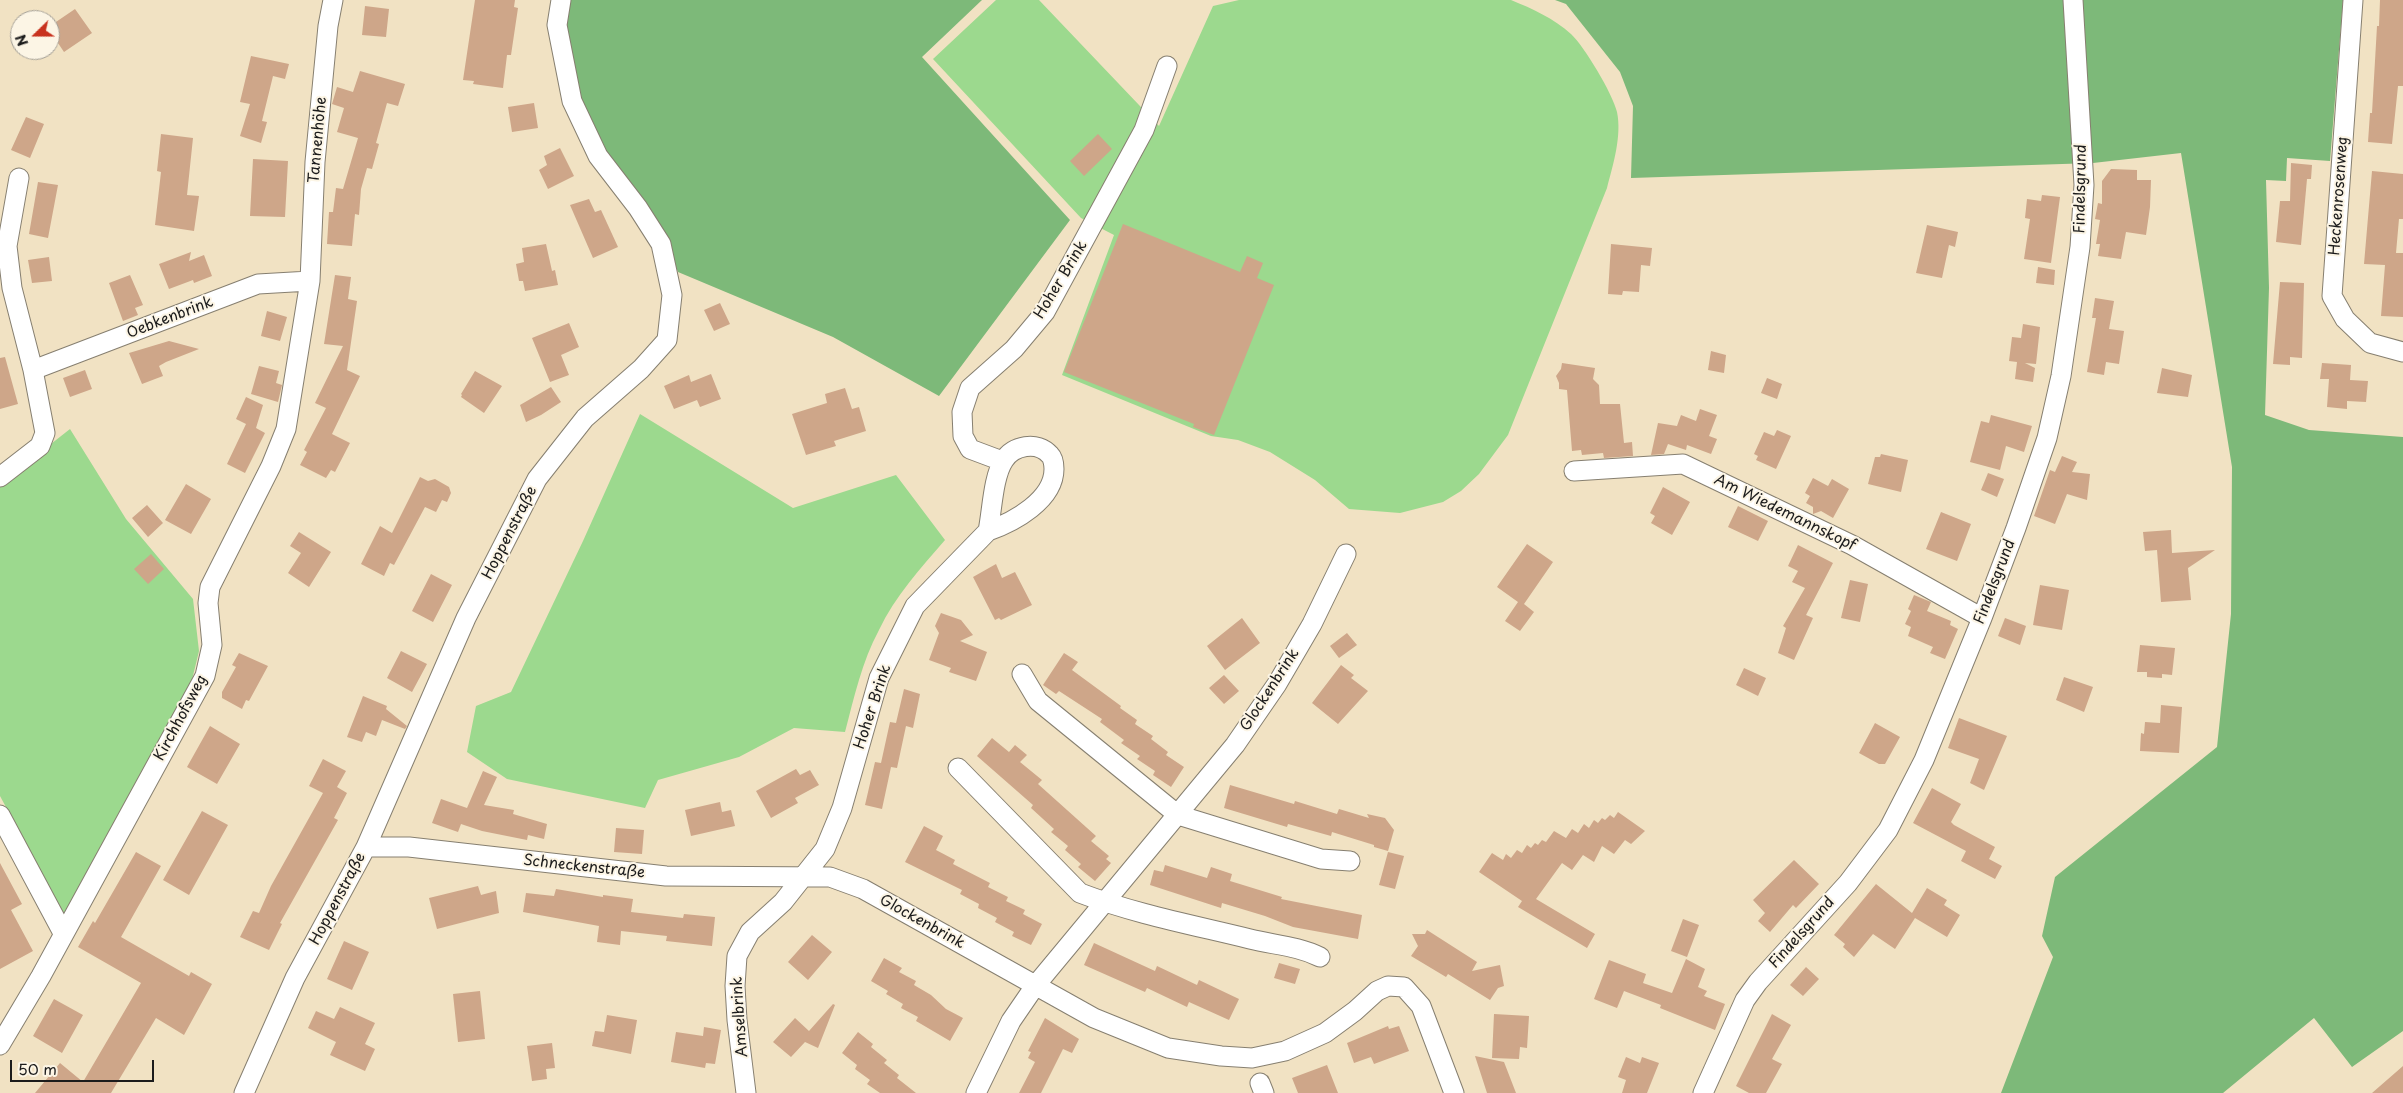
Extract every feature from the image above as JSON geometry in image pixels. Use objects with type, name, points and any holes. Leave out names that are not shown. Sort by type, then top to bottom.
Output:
[{"type":"street","name":"Tannenhöhe","points":[[310,281],[315,162],[328,26],[333,0]]},
{"type":"street","name":"Hoppenstraße","points":[[244,1093],[295,978],[366,847],[466,618],[537,479],[585,418],[642,369],[667,340],[672,295],[660,244],[638,208],[598,156],[572,101],[557,25],[561,0]]},
{"type":"street","name":"Findelsgrund","points":[[1703,1093],[1745,1000],[1758,982],[1848,883],[1888,830],[1924,760],[1982,618],[2047,438],[2062,367],[2080,247],[2084,185],[2073,0]]},
{"type":"street","name":"Heckenrosenweg","points":[[2353,0],[2332,296],[2345,320],[2370,343],[2403,352]]},
{"type":"street","name":"Hoher Brink","points":[[802,876],[825,849],[838,816],[879,678],[915,606],[988,531],[1004,526],[1047,493],[1054,478],[1054,464],[1050,455],[1040,448],[1026,446],[1012,450],[1002,462],[970,449],[963,436],[962,412],[970,388],[1014,349],[1045,312],[1144,130],[1167,66]]},
{"type":"street","points":[[0,477],[40,446],[45,433],[33,370],[12,288],[7,246],[20,178]]},
{"type":"street","name":"Oebkenbrink","points":[[33,370],[258,284],[310,281]]},
{"type":"street","name":"Kirchhofsweg","points":[[0,1045],[42,976],[63,933],[205,676],[212,645],[208,603],[210,587],[271,466],[286,429],[310,281]]},
{"type":"street","points":[[988,531],[996,484],[1002,462]]},
{"type":"street","name":"Am Wiedemannskopf","points":[[1574,471],[1683,464],[1852,545],[1982,618]]},
{"type":"street","name":"Glockenbrink","points":[[976,1093],[1011,1021],[1035,986],[1235,746],[1276,684],[1312,624],[1346,554]]},
{"type":"street","points":[[1022,674],[1038,701],[1178,815],[1320,859],[1350,861]]},
{"type":"street","points":[[958,768],[1080,893],[1105,902],[1253,940],[1305,949],[1320,957]]},
{"type":"street","points":[[0,815],[63,933]]},
{"type":"street","name":"Schneckenstraße","points":[[366,847],[410,847],[666,876],[802,876]]},
{"type":"street","name":"Glockenbrink","points":[[802,876],[830,877],[863,889],[1094,1018],[1168,1048],[1221,1056],[1252,1058],[1285,1051],[1325,1033],[1355,1011],[1377,991],[1388,986],[1404,987],[1421,1006],[1454,1093]]},
{"type":"street","name":"Amselbrink","points":[[746,1093],[737,1020],[735,986],[737,956],[750,932],[783,902],[802,876]]},
{"type":"green space","points":[[567,0],[982,0],[922,57],[1070,220],[939,396],[833,337],[678,272],[664,240],[602,153],[576,97],[563,30]]},
{"type":"green space","points":[[996,0],[1039,0],[1159,126],[1213,6],[1239,0],[1511,0],[1542,14],[1571,34],[1583,49],[1610,94],[1617,112],[1618,141],[1607,188],[1508,435],[1479,474],[1461,491],[1443,502],[1400,513],[1349,509],[1315,480],[1270,452],[1238,440],[1211,436],[1062,375],[1114,235],[1081,218],[933,59]]},
{"type":"green space","points":[[1555,0],[2343,0],[2330,161],[2287,158],[2286,181],[2266,180],[2269,288],[2265,415],[2309,430],[2403,437],[2403,1031],[2352,1067],[2314,1018],[2223,1093],[2001,1093],[2053,957],[2042,936],[2055,877],[2217,747],[2231,614],[2232,467],[2181,153],[2093,163],[1631,178],[1633,106],[1620,72],[1566,4]]},
{"type":"green space","points":[[640,414],[793,508],[896,475],[945,540],[909,583],[885,618],[863,667],[845,732],[794,728],[739,757],[658,780],[645,808],[507,779],[467,752],[476,706],[511,692],[583,541]]},
{"type":"green space","points":[[70,429],[126,519],[193,599],[199,651],[191,684],[64,915],[0,796],[0,484]]},
{"type":"building","points":[[475,0],[515,0],[514,7],[518,8],[511,55],[507,55],[503,88],[473,84],[474,81],[463,80]]},
{"type":"building","points":[[2380,0],[2403,0],[2403,86],[2398,86],[2392,144],[2368,142],[2370,113],[2372,113]]},
{"type":"building","points":[[365,6],[389,9],[386,37],[362,35]]},
{"type":"building","points":[[75,9],[92,33],[64,52],[60,46],[60,19]]},
{"type":"building","points":[[251,56],[289,64],[285,79],[273,76],[262,121],[267,122],[261,143],[240,136],[250,104],[240,102]]},
{"type":"building","points":[[360,71],[405,84],[398,106],[387,103],[376,143],[379,144],[372,169],[367,168],[361,189],[359,215],[355,214],[352,246],[327,244],[329,212],[333,212],[336,188],[343,189],[358,138],[337,132],[344,108],[332,104],[337,87],[353,92]]},
{"type":"building","points":[[534,103],[538,128],[512,132],[508,107]]},
{"type":"building","points":[[26,117],[44,124],[30,158],[11,150]]},
{"type":"building","points":[[161,134],[193,138],[187,195],[199,196],[194,231],[155,225],[161,172],[157,171]]},
{"type":"building","points":[[1098,134],[1112,149],[1084,176],[1070,161]]},
{"type":"building","points":[[560,148],[574,176],[548,189],[539,170],[547,165],[544,156]]},
{"type":"building","points":[[253,159],[288,161],[285,217],[250,216]]},
{"type":"building","points":[[2291,163],[2312,165],[2311,179],[2307,179],[2301,245],[2276,242],[2280,201],[2290,201]]},
{"type":"building","points":[[2111,169],[2137,170],[2137,180],[2151,180],[2146,235],[2126,232],[2121,259],[2098,256],[2100,244],[2096,244],[2100,220],[2095,219],[2098,203],[2102,204],[2102,181]]},
{"type":"building","points":[[2372,171],[2403,174],[2403,219],[2399,219],[2396,253],[2403,253],[2403,317],[2381,316],[2385,265],[2364,264]]},
{"type":"building","points":[[38,182],[58,185],[48,238],[29,234]]},
{"type":"building","points":[[2042,195],[2060,197],[2051,263],[2024,259],[2030,219],[2025,218],[2027,199],[2041,201]]},
{"type":"building","points":[[589,199],[595,212],[601,210],[618,247],[593,258],[570,205]]},
{"type":"building","points":[[1123,224],[1240,272],[1247,256],[1263,263],[1257,278],[1274,285],[1214,435],[1193,427],[1194,424],[1064,372]]},
{"type":"building","points":[[1927,225],[1958,232],[1955,247],[1949,245],[1942,278],[1916,273]]},
{"type":"building","points":[[546,244],[552,271],[555,270],[558,285],[525,291],[523,281],[519,281],[516,264],[524,262],[522,248]]},
{"type":"building","points":[[1611,244],[1652,248],[1650,266],[1641,265],[1639,292],[1623,291],[1622,295],[1608,294]]},
{"type":"building","points":[[191,252],[189,261],[204,255],[212,276],[194,283],[193,280],[169,289],[159,264]]},
{"type":"building","points":[[49,257],[52,281],[32,283],[28,260]]},
{"type":"building","points":[[2038,267],[2055,270],[2054,285],[2036,283]]},
{"type":"building","points":[[130,275],[143,305],[135,308],[138,315],[123,321],[109,283]]},
{"type":"building","points":[[335,275],[351,277],[348,299],[357,301],[347,370],[360,376],[332,434],[350,443],[335,472],[331,470],[326,478],[300,465],[307,452],[304,450],[326,408],[315,403],[343,346],[324,344]]},
{"type":"building","points":[[2280,282],[2304,283],[2302,358],[2290,357],[2290,365],[2273,364]]},
{"type":"building","points":[[2095,298],[2114,301],[2109,329],[2124,331],[2119,364],[2106,362],[2104,375],[2087,372],[2096,318],[2092,318]]},
{"type":"building","points":[[720,303],[730,324],[714,331],[704,310]]},
{"type":"building","points":[[267,311],[287,317],[280,341],[261,336]]},
{"type":"building","points":[[569,323],[579,347],[561,355],[569,375],[550,382],[532,338]]},
{"type":"building","points":[[2023,324],[2040,327],[2036,364],[2025,363],[2035,368],[2033,382],[2015,379],[2017,362],[2009,361],[2012,337],[2021,338]]},
{"type":"building","points":[[169,341],[199,349],[159,366],[163,376],[142,384],[129,353]]},
{"type":"building","points":[[1711,351],[1726,355],[1724,373],[1708,370]]},
{"type":"building","points":[[5,357],[18,404],[0,409],[0,358]]},
{"type":"building","points":[[1562,363],[1595,368],[1593,379],[1599,385],[1600,404],[1620,404],[1624,443],[1632,442],[1633,456],[1604,458],[1603,453],[1582,455],[1581,450],[1572,451],[1567,390],[1559,389],[1556,376],[1561,369]]},
{"type":"building","points":[[2322,363],[2351,365],[2350,380],[2368,381],[2366,402],[2347,401],[2347,409],[2327,407],[2329,379],[2320,379]]},
{"type":"building","points":[[259,366],[279,371],[276,383],[282,385],[278,402],[251,394]]},
{"type":"building","points":[[2162,368],[2192,375],[2188,397],[2157,393]]},
{"type":"building","points":[[85,370],[92,389],[70,397],[63,378]]},
{"type":"building","points":[[475,371],[502,386],[484,413],[461,397]]},
{"type":"building","points":[[711,374],[721,399],[700,407],[697,400],[674,409],[664,386],[689,375],[691,382]]},
{"type":"building","points":[[1767,378],[1782,384],[1777,399],[1761,393]]},
{"type":"building","points":[[551,387],[561,402],[526,422],[520,405]]},
{"type":"building","points":[[845,388],[852,409],[859,407],[866,431],[834,441],[836,446],[806,455],[792,414],[827,403],[825,394]]},
{"type":"building","points":[[246,397],[263,405],[256,428],[265,433],[245,473],[227,464],[246,424],[236,419]]},
{"type":"building","points":[[1700,409],[1717,415],[1709,436],[1717,439],[1711,454],[1687,445],[1686,450],[1668,444],[1664,454],[1651,455],[1658,423],[1677,426],[1681,415],[1696,421]]},
{"type":"building","points":[[1991,415],[2032,426],[2024,452],[2006,446],[2000,470],[1970,462],[1981,421],[1989,423]]},
{"type":"building","points":[[1777,430],[1791,436],[1776,469],[1756,460],[1758,456],[1754,454],[1764,432],[1774,436]]},
{"type":"building","points":[[1881,454],[1908,460],[1901,492],[1868,484],[1875,457],[1880,457]]},
{"type":"building","points":[[2062,456],[2077,462],[2072,472],[2090,474],[2087,500],[2067,494],[2055,524],[2034,516],[2050,470],[2055,472]]},
{"type":"building","points":[[1988,473],[2004,479],[1997,497],[1981,490]]},
{"type":"building","points":[[420,477],[428,481],[435,479],[449,487],[451,493],[447,502],[442,500],[436,512],[425,507],[394,565],[390,563],[384,576],[361,564],[380,526],[392,533]]},
{"type":"building","points":[[1813,478],[1828,486],[1832,479],[1849,489],[1833,518],[1821,511],[1813,514],[1813,507],[1806,503],[1810,496],[1805,493]]},
{"type":"building","points":[[186,484],[211,499],[191,534],[165,520]]},
{"type":"building","points":[[1663,487],[1690,502],[1672,535],[1651,523],[1655,516],[1650,513]]},
{"type":"building","points":[[147,505],[163,523],[148,537],[132,518]]},
{"type":"building","points":[[1738,506],[1768,521],[1758,541],[1728,527]]},
{"type":"building","points":[[1941,512],[1971,524],[1957,561],[1926,549]]},
{"type":"building","points":[[2171,530],[2172,553],[2215,550],[2188,568],[2191,600],[2161,602],[2157,550],[2145,551],[2143,532]]},
{"type":"building","points":[[299,532],[331,552],[309,587],[288,573],[301,553],[290,546]]},
{"type":"building","points":[[1527,544],[1553,562],[1524,604],[1534,612],[1520,631],[1505,621],[1518,602],[1497,587]]},
{"type":"building","points":[[1798,545],[1833,563],[1806,615],[1813,618],[1794,660],[1778,653],[1786,628],[1783,626],[1805,588],[1792,582],[1798,571],[1788,566]]},
{"type":"building","points":[[151,554],[164,569],[148,584],[134,569]]},
{"type":"building","points":[[996,564],[1002,578],[1015,572],[1032,605],[1001,620],[999,618],[995,620],[973,577]]},
{"type":"building","points":[[431,574],[452,585],[433,622],[412,611]]},
{"type":"building","points":[[1850,580],[1868,584],[1860,622],[1841,618]]},
{"type":"building","points":[[2040,585],[2069,590],[2062,630],[2033,625]]},
{"type":"building","points":[[1914,595],[1931,602],[1927,611],[1951,621],[1950,625],[1958,629],[1945,659],[1930,653],[1933,647],[1908,636],[1911,627],[1905,624],[1911,611],[1908,609]]},
{"type":"building","points":[[941,613],[961,620],[973,635],[960,641],[987,652],[976,681],[949,672],[951,668],[929,660],[939,633],[935,626]]},
{"type":"building","points":[[1242,618],[1260,643],[1225,670],[1207,646]]},
{"type":"building","points":[[2005,618],[2026,626],[2020,645],[1998,636]]},
{"type":"building","points":[[1347,633],[1357,645],[1339,658],[1330,646]]},
{"type":"building","points":[[2140,645],[2175,648],[2172,675],[2162,674],[2162,678],[2147,677],[2147,672],[2137,672]]},
{"type":"building","points":[[401,651],[427,664],[412,692],[387,678]]},
{"type":"building","points":[[239,653],[268,666],[249,701],[246,700],[242,709],[222,698],[222,692],[236,667],[232,665]]},
{"type":"building","points":[[1064,653],[1078,662],[1072,670],[1121,706],[1120,708],[1137,720],[1135,724],[1153,736],[1151,739],[1168,752],[1166,755],[1184,767],[1171,787],[1153,775],[1155,771],[1137,759],[1140,756],[1121,743],[1124,740],[1100,722],[1102,719],[1059,691],[1056,694],[1043,685]]},
{"type":"building","points":[[1341,665],[1354,675],[1351,678],[1368,691],[1338,724],[1312,703]]},
{"type":"building","points":[[1744,668],[1766,678],[1758,696],[1736,685]]},
{"type":"building","points":[[1224,675],[1239,691],[1224,704],[1209,688]]},
{"type":"building","points":[[2064,677],[2093,687],[2084,712],[2056,700]]},
{"type":"building","points":[[904,689],[920,694],[913,728],[906,726],[897,768],[891,767],[882,809],[865,805],[875,762],[881,763],[890,722],[896,723]]},
{"type":"building","points":[[363,696],[387,706],[386,709],[407,726],[405,729],[382,720],[376,736],[366,732],[362,742],[347,737]]},
{"type":"building","points":[[2161,705],[2182,707],[2179,753],[2140,751],[2141,733],[2144,734],[2145,722],[2160,723]]},
{"type":"building","points":[[1959,718],[2007,736],[1984,790],[1970,783],[1979,759],[1948,748]]},
{"type":"building","points":[[1875,723],[1900,737],[1885,764],[1879,764],[1859,753]]},
{"type":"building","points":[[210,726],[240,744],[217,784],[187,767]]},
{"type":"building","points":[[992,738],[1009,752],[1015,745],[1027,755],[1020,762],[1042,780],[1038,784],[1096,836],[1091,841],[1109,856],[1106,859],[1111,863],[1095,881],[1078,867],[1081,864],[1065,850],[1068,846],[1051,832],[1054,829],[1031,808],[1033,805],[977,756]]},
{"type":"building","points":[[323,759],[346,771],[337,787],[347,793],[334,818],[338,820],[280,923],[282,924],[269,950],[240,937],[253,911],[259,913],[271,886],[323,793],[309,786]]},
{"type":"building","points":[[796,769],[800,775],[810,770],[819,785],[795,798],[798,803],[771,818],[756,791]]},
{"type":"building","points":[[483,771],[497,777],[484,805],[514,810],[513,814],[547,824],[544,839],[528,835],[527,840],[482,831],[461,824],[458,832],[432,823],[441,799],[467,808]]},
{"type":"building","points":[[1230,785],[1294,804],[1295,801],[1337,814],[1339,809],[1369,818],[1367,814],[1385,818],[1394,830],[1388,851],[1332,832],[1331,836],[1288,824],[1287,827],[1224,808]]},
{"type":"building","points":[[1932,788],[1961,804],[1951,822],[1954,825],[1995,847],[1989,859],[2002,866],[1995,879],[1961,861],[1966,851],[1913,823]]},
{"type":"building","points":[[720,802],[722,812],[731,810],[735,826],[691,836],[685,810]]},
{"type":"building","points":[[202,811],[228,825],[189,895],[163,880]]},
{"type":"building","points":[[1618,812],[1645,831],[1631,844],[1625,840],[1614,854],[1602,846],[1594,862],[1583,855],[1572,870],[1562,863],[1536,899],[1595,934],[1587,948],[1518,907],[1522,901],[1479,872],[1492,853],[1503,860],[1506,854],[1511,858],[1517,850],[1522,853],[1527,845],[1531,848],[1535,843],[1538,845],[1542,840],[1546,842],[1554,831],[1566,838],[1572,829],[1578,833],[1584,824],[1589,828],[1594,820],[1598,823],[1602,818],[1605,820],[1610,815],[1614,818]]},
{"type":"building","points":[[924,826],[943,836],[936,850],[955,860],[953,864],[990,883],[988,887],[1008,897],[1006,901],[1025,910],[1023,914],[1042,924],[1031,945],[1012,936],[1014,932],[995,922],[997,918],[978,908],[979,904],[960,894],[962,890],[905,862]]},
{"type":"building","points":[[616,828],[644,830],[642,854],[614,852]]},
{"type":"building","points":[[136,852],[161,866],[121,937],[189,976],[191,972],[212,984],[184,1035],[156,1018],[111,1093],[35,1093],[60,1063],[83,1082],[141,983],[78,947],[93,921],[95,923]]},
{"type":"building","points":[[1388,852],[1404,856],[1395,889],[1379,885]]},
{"type":"building","points":[[1794,860],[1819,884],[1796,908],[1793,905],[1770,932],[1758,921],[1765,913],[1753,900]]},
{"type":"building","points":[[0,863],[22,904],[11,910],[33,951],[0,969]]},
{"type":"building","points":[[1165,865],[1207,878],[1211,867],[1232,874],[1230,881],[1282,897],[1281,899],[1362,915],[1358,939],[1293,927],[1222,903],[1221,908],[1150,885],[1154,870],[1163,872]]},
{"type":"building","points":[[1876,884],[1912,913],[1927,888],[1947,900],[1944,905],[1960,915],[1947,937],[1915,918],[1895,949],[1873,934],[1854,957],[1843,947],[1845,944],[1834,935]]},
{"type":"building","points":[[478,886],[481,895],[496,891],[499,913],[437,929],[429,898]]},
{"type":"building","points":[[556,889],[603,897],[603,895],[633,899],[631,912],[683,918],[684,914],[715,917],[712,946],[666,941],[667,936],[621,931],[620,945],[597,942],[599,926],[523,912],[526,893],[554,896]]},
{"type":"building","points":[[1683,919],[1699,925],[1687,957],[1671,951]]},
{"type":"building","points":[[1427,930],[1477,962],[1472,971],[1500,965],[1504,986],[1498,988],[1490,1000],[1448,974],[1446,977],[1411,956],[1418,946],[1412,934],[1425,934]]},
{"type":"building","points":[[812,935],[832,952],[808,980],[788,962]]},
{"type":"building","points":[[344,941],[369,952],[352,990],[327,979]]},
{"type":"building","points":[[1094,943],[1155,971],[1157,966],[1197,985],[1199,980],[1239,999],[1229,1020],[1189,1002],[1187,1007],[1147,988],[1145,992],[1084,965]]},
{"type":"building","points":[[884,958],[902,968],[899,972],[916,981],[914,985],[931,995],[946,1009],[963,1018],[950,1041],[916,1021],[918,1017],[901,1008],[903,1004],[886,994],[888,991],[871,981]]},
{"type":"building","points":[[1686,959],[1705,969],[1698,987],[1707,991],[1704,996],[1725,1004],[1715,1030],[1660,1008],[1661,1005],[1624,991],[1617,1008],[1594,999],[1609,960],[1646,974],[1643,983],[1672,993]]},
{"type":"building","points":[[1279,963],[1300,969],[1295,984],[1274,978]]},
{"type":"building","points":[[1806,967],[1819,979],[1803,996],[1790,985]]},
{"type":"building","points":[[480,991],[485,1039],[458,1042],[453,994]]},
{"type":"building","points":[[54,999],[83,1015],[62,1053],[33,1036]]},
{"type":"building","points":[[833,1004],[835,1005],[818,1048],[805,1042],[791,1057],[773,1042],[795,1018],[809,1031]]},
{"type":"building","points":[[340,1007],[375,1023],[365,1044],[375,1049],[365,1071],[330,1055],[336,1042],[308,1028],[316,1011],[334,1019]]},
{"type":"building","points":[[1494,1014],[1529,1016],[1527,1048],[1520,1047],[1519,1059],[1492,1058]]},
{"type":"building","points":[[1772,1014],[1791,1025],[1772,1059],[1782,1064],[1766,1093],[1749,1093],[1736,1086]]},
{"type":"building","points":[[607,1015],[637,1020],[631,1054],[592,1046],[595,1031],[604,1032]]},
{"type":"building","points":[[1045,1018],[1079,1039],[1072,1053],[1063,1049],[1041,1093],[1019,1093],[1035,1062],[1028,1058],[1031,1052],[1028,1051]]},
{"type":"building","points":[[1388,1026],[1389,1029],[1399,1026],[1409,1051],[1374,1064],[1371,1057],[1354,1063],[1347,1043]]},
{"type":"building","points":[[704,1027],[721,1030],[715,1064],[706,1063],[705,1068],[671,1062],[676,1032],[703,1036]]},
{"type":"building","points":[[858,1032],[873,1044],[871,1047],[887,1060],[884,1063],[899,1075],[897,1078],[916,1093],[880,1093],[867,1084],[870,1080],[855,1069],[857,1065],[842,1053]]},
{"type":"building","points":[[552,1043],[555,1068],[546,1069],[547,1079],[532,1081],[527,1046]]},
{"type":"building","points":[[1475,1056],[1504,1062],[1516,1093],[1487,1093]]},
{"type":"building","points":[[1626,1057],[1640,1063],[1642,1057],[1659,1063],[1647,1093],[1622,1093],[1626,1080],[1618,1077]]},
{"type":"building","points":[[1327,1065],[1338,1093],[1298,1093],[1292,1078]]},
{"type":"building","points":[[2403,1066],[2403,1093],[2372,1093]]}]
